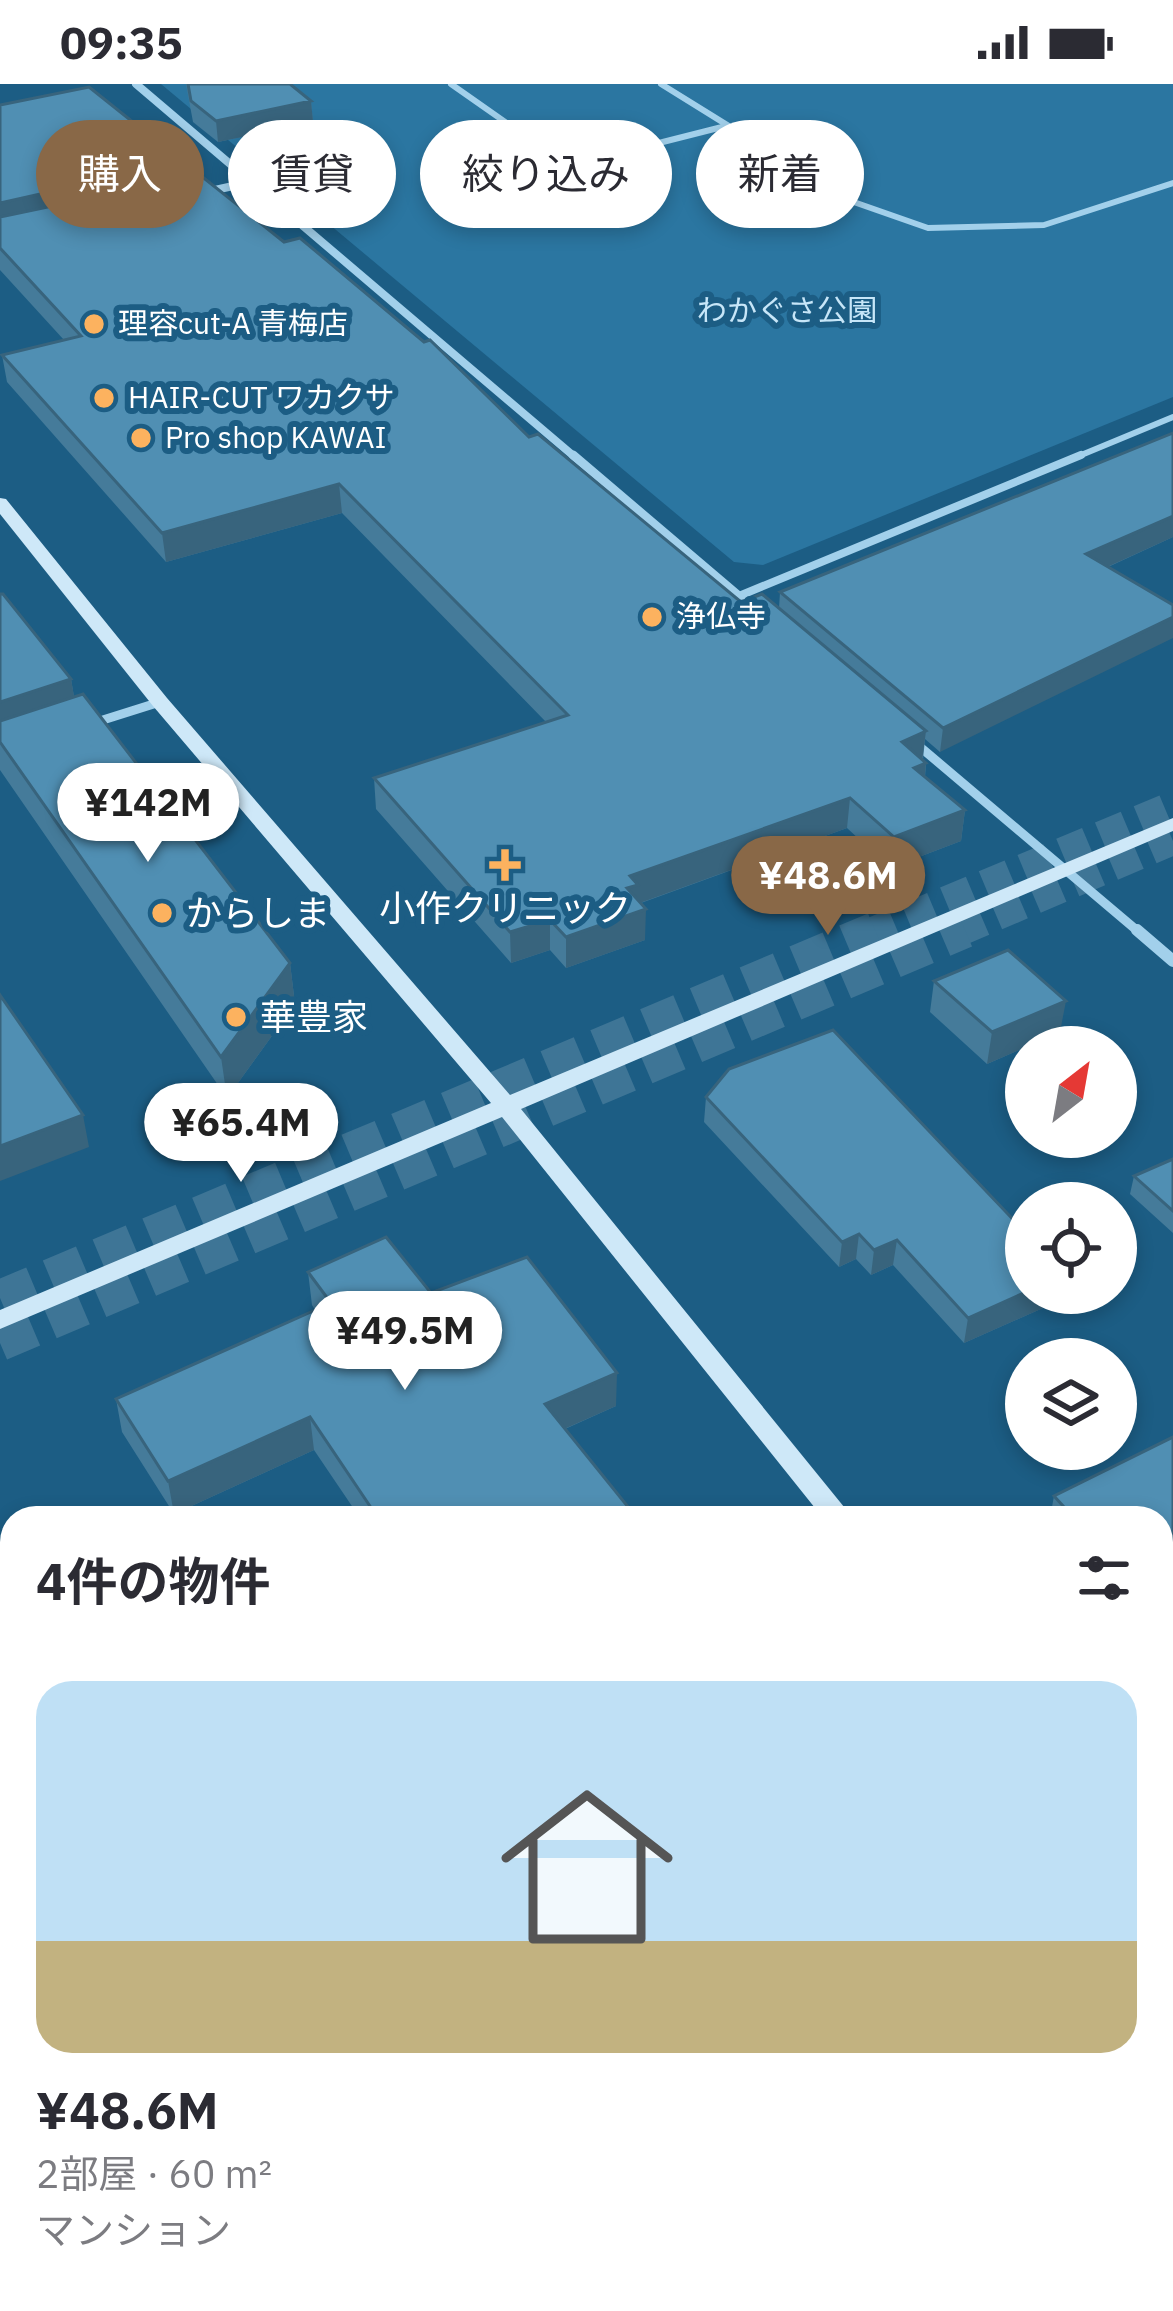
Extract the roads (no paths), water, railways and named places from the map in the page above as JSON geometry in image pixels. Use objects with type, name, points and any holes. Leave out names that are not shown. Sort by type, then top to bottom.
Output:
[{"type":"street","points":[[136,84],[228,162]]},
{"type":"street","points":[[305,228],[757,611]]},
{"type":"street","points":[[0,503],[160,702],[506,1106],[829,1506]]},
{"type":"street","points":[[78,728],[160,702]]},
{"type":"street","points":[[902,732],[1173,961]]},
{"type":"street","points":[[0,1320],[1173,824]]},
{"type":"lane","points":[[451,84],[568,166],[696,134]]},
{"type":"lane","points":[[661,84],[718,120]]},
{"type":"lane","points":[[864,206],[928,228],[1043,226],[1173,184]]},
{"type":"lane","points":[[739,596],[1173,416]]},
{"type":"tunnel","points":[[868,933],[1173,805]]},
{"type":"tunnel","points":[[958,933],[1173,841]]},
{"type":"tunnel","points":[[0,1298],[875,930]]},
{"type":"tunnel","points":[[0,1343],[965,930]]},
{"type":"place","name":"理容cut-A 青梅店","points":[[94,324]]},
{"type":"place","name":"HAIR-CUT ワカクサ","points":[[104,398]]},
{"type":"place","name":"Pro shop KAWAI","points":[[141,438]]},
{"type":"place","name":"浄仏寺","points":[[652,617]]},
{"type":"place","name":"小作クリニック","points":[[505,865]]},
{"type":"place","name":"からしま","points":[[162,913]]},
{"type":"place","name":"華豊家","points":[[236,1017]]},
{"type":"park label","name":"わかぐさ公園","points":[[787,311]]}]
